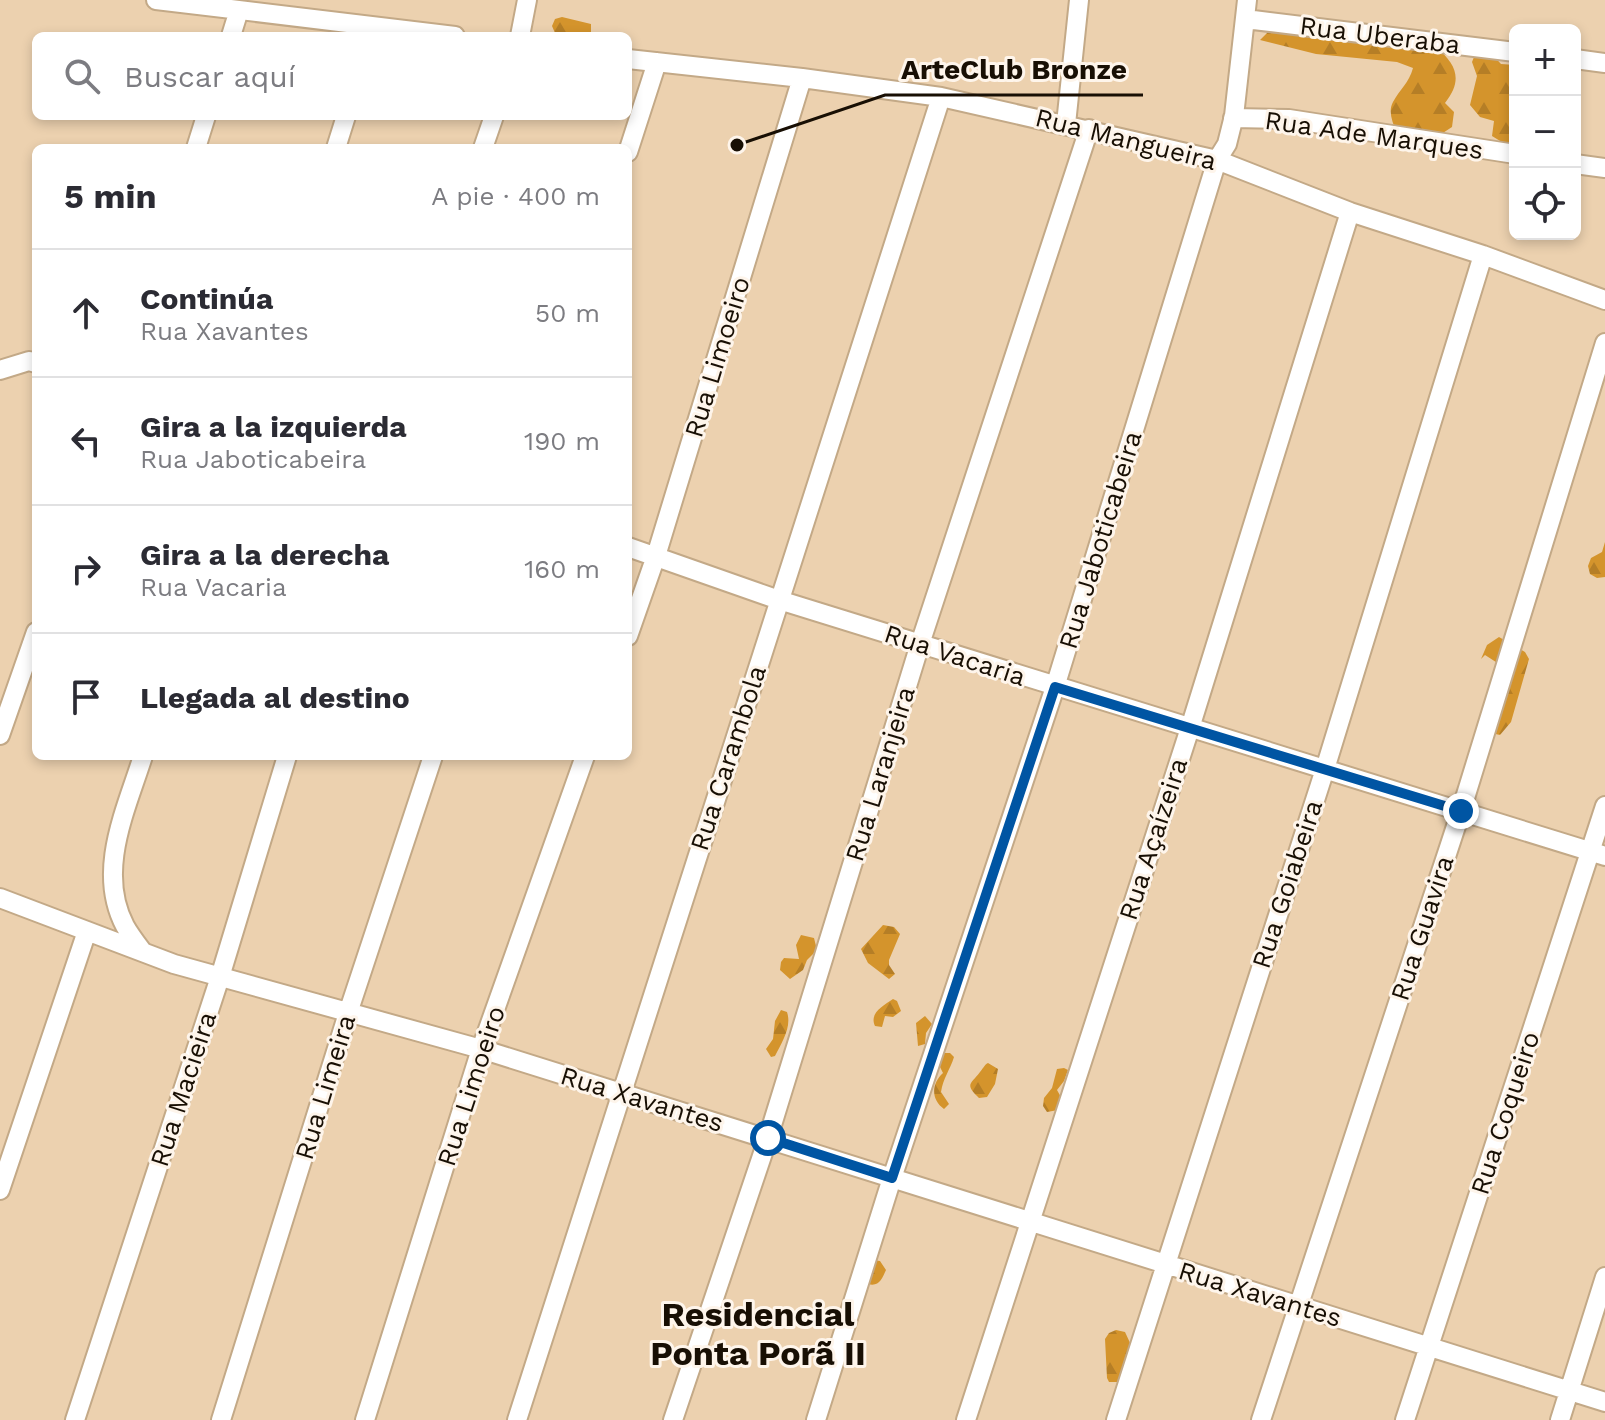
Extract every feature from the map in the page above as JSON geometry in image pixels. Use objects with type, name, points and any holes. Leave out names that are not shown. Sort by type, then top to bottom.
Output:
[{"type":"street","points":[[156,0],[373,31]]},
{"type":"street","points":[[521,32],[527,0]]},
{"type":"street","points":[[1066,124],[1079,0]]},
{"type":"street","points":[[232,32],[239,10]]},
{"type":"street","name":"Rua Uberaba","points":[[1246,10],[1509,51]]},
{"type":"street","name":"Rua Jaboticabeira","points":[[816,1420],[892,1178],[1055,687],[1217,160],[1227,144],[1246,10]]},
{"type":"street","name":"Rua Mangueira","points":[[632,59],[941,97],[1217,160],[1350,212],[1483,255],[1605,300]]},
{"type":"street","points":[[1581,60],[1605,63]]},
{"type":"street","points":[[631,144],[657,62]]},
{"type":"street","name":"Rua Limoeiro","points":[[632,625],[656,556],[802,78]]},
{"type":"street","name":"Rua Carambola","points":[[517,1420],[941,97]]},
{"type":"street","name":"Rua Ade Marques","points":[[1233,118],[1289,119],[1509,153]]},
{"type":"street","points":[[197,144],[205,120]]},
{"type":"street","points":[[337,144],[345,120]]},
{"type":"street","points":[[484,144],[493,120]]},
{"type":"street","name":"Rua Laranjeira","points":[[673,1420],[768,1138],[920,644],[1089,129]]},
{"type":"street","points":[[1581,164],[1605,166]]},
{"type":"street","name":"Rua Açaízeira","points":[[966,1420],[1190,728],[1350,212]]},
{"type":"street","name":"Rua Goiabeira","points":[[1116,1420],[1325,769],[1483,255]]},
{"type":"street","name":"Rua Guavira","points":[[1261,1420],[1461,811],[1605,343]]},
{"type":"street","points":[[0,370],[32,362]]},
{"type":"street","name":"Rua Vacaria","points":[[632,548],[779,600],[1598,854]]},
{"type":"street","points":[[0,735],[32,643]]},
{"type":"street","points":[[142,760],[112,854],[117,906],[125,927],[143,952]]},
{"type":"street","name":"Rua Macieira","points":[[75,1420],[220,977],[286,760]]},
{"type":"street","name":"Rua Limeira","points":[[221,1420],[349,1010],[432,760]]},
{"type":"street","name":"Rua Limoeiro","points":[[365,1420],[481,1049],[584,760]]},
{"type":"street","name":"Rua Coqueiro","points":[[1405,1420],[1598,854],[1605,806]]},
{"type":"street","name":"Rua Xavantes","points":[[0,898],[143,952],[220,977],[349,1010],[481,1049],[1605,1402]]},
{"type":"street","points":[[0,1190],[87,931]]},
{"type":"street","points":[[1560,1420],[1605,1277]]},
{"type":"green space","points":[[562,17],[591,24],[591,32],[555,32],[552,26],[555,19]]},
{"type":"green space","points":[[1272,28],[1436,47],[1449,60],[1455,73],[1454,87],[1445,103],[1454,112],[1452,127],[1423,146],[1407,151],[1394,127],[1391,108],[1413,68],[1397,62],[1316,54],[1260,40]]},
{"type":"green space","points":[[1489,51],[1501,64],[1509,65],[1509,144],[1492,136],[1494,121],[1480,117],[1470,105],[1477,76],[1472,62],[1476,52]]},
{"type":"green space","points":[[1605,542],[1605,577],[1597,578],[1590,574],[1588,566],[1591,558],[1602,552]]},
{"type":"green space","points":[[1499,637],[1525,652],[1529,659],[1511,722],[1500,735],[1491,733],[1499,664],[1485,655],[1481,659],[1487,645]]},
{"type":"green space","points":[[883,925],[894,927],[900,934],[889,960],[895,974],[889,979],[868,963],[861,949]]},
{"type":"green space","points":[[801,935],[814,938],[817,950],[807,960],[803,970],[790,979],[780,970],[781,962],[784,958],[799,959],[796,945]]},
{"type":"green space","points":[[893,999],[901,1011],[893,1017],[885,1016],[882,1027],[875,1026],[875,1014]]},
{"type":"green space","points":[[781,1010],[787,1012],[787,1029],[775,1056],[771,1057],[766,1049],[773,1039],[775,1021]]},
{"type":"green space","points":[[925,1016],[932,1024],[926,1033],[925,1044],[918,1046],[916,1023]]},
{"type":"green space","points":[[943,1053],[954,1057],[941,1092],[949,1104],[944,1109],[934,1092],[936,1082],[943,1073],[938,1063]]},
{"type":"green space","points":[[988,1063],[998,1069],[995,1084],[987,1097],[979,1098],[970,1084]]},
{"type":"green space","points":[[1057,1069],[1068,1070],[1057,1090],[1062,1099],[1058,1110],[1047,1112],[1043,1106],[1044,1098],[1052,1088]]},
{"type":"green space","points":[[873,1260],[880,1261],[886,1270],[880,1282],[872,1285],[868,1284]]},
{"type":"green space","points":[[1116,1330],[1125,1332],[1131,1345],[1119,1382],[1109,1382],[1105,1339]]},
{"type":"place","name":"ArteClub Bronze","points":[[737,145]]},
{"type":"district","name":"Residencial Ponta Porã II","points":[[758,1334]]},
{"type":"route","points":[[768,1138],[892,1178],[1055,687],[1461,811]]}]
